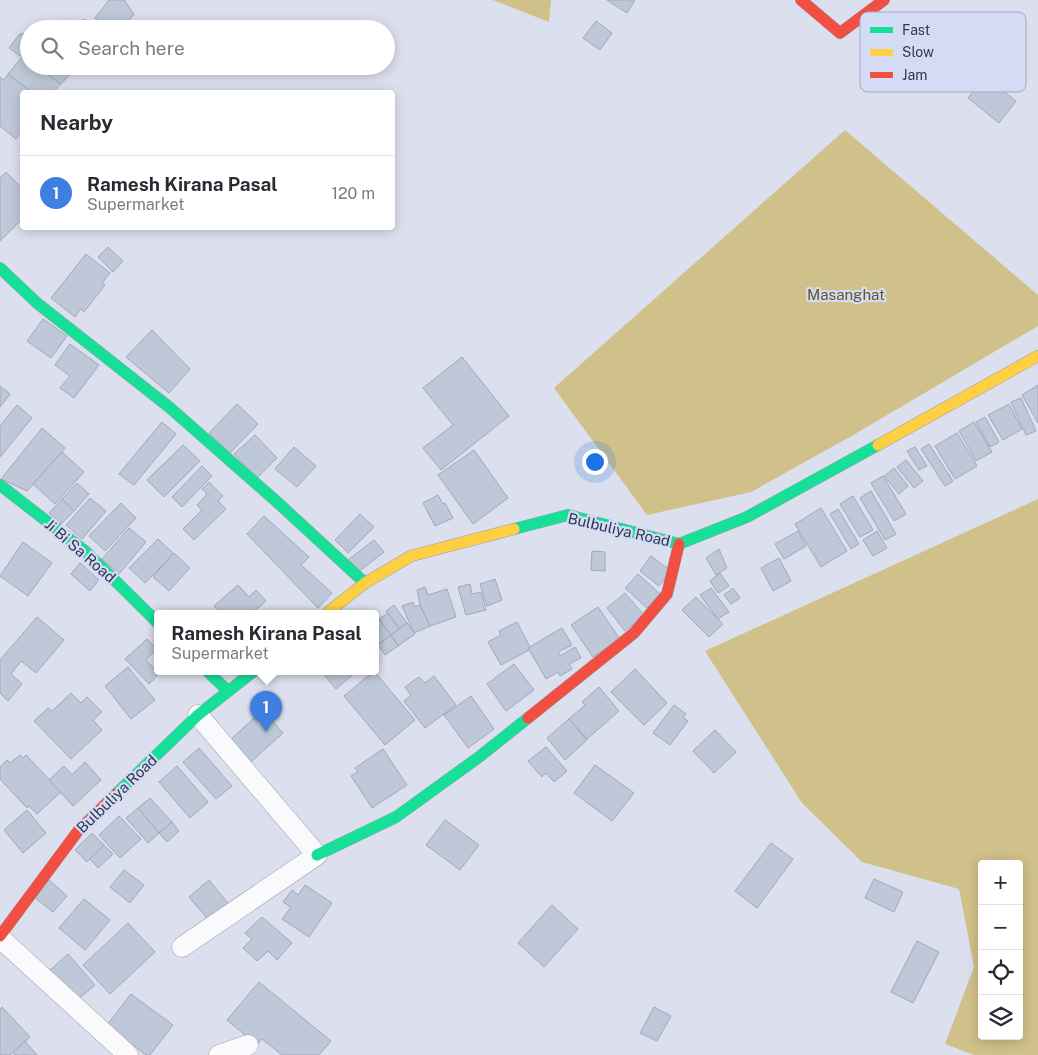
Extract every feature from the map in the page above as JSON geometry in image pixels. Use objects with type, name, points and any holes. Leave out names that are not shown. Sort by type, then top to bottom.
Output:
[{"type":"main road","points":[[801,0],[840,33],[860,18]]},
{"type":"main road","points":[[868,12],[884,0]]},
{"type":"main road","points":[[0,268],[37,303],[169,407],[276,501],[365,583]]},
{"type":"main road","name":"Bulbuliya Road","points":[[330,610],[365,583],[411,556],[568,515],[679,544],[747,517],[1038,356]]},
{"type":"main road","name":"Ji Bi Sa Road","points":[[0,485],[85,552],[154,619]]},
{"type":"main road","points":[[317,855],[396,817],[479,757],[634,633],[667,594],[679,544]]},
{"type":"main road","points":[[211,675],[228,691]]},
{"type":"main road","name":"Bulbuliya Road","points":[[0,937],[78,831],[198,715],[249,675]]},
{"type":"street","points":[[182,947],[317,855],[198,715]]},
{"type":"street","points":[[0,937],[128,1055]]},
{"type":"street","points":[[219,1055],[248,1045]]},
{"type":"green space","points":[[493,0],[551,0],[549,22]]},
{"type":"green space","name":"Masanghat","points":[[845,130],[1038,295],[1038,326],[855,434],[751,492],[647,515],[554,388]]},
{"type":"green space","points":[[1038,499],[1038,1055],[974,1055],[945,1044],[974,967],[959,889],[862,862],[802,803],[705,651]]},
{"type":"building","points":[[109,0],[124,0],[134,14],[129,20],[97,20],[95,18]]},
{"type":"building","points":[[607,0],[635,0],[627,13]]},
{"type":"building","points":[[596,21],[612,33],[600,50],[583,38]]},
{"type":"building","points":[[20,35],[20,56],[9,48]]},
{"type":"building","points":[[20,59],[20,75],[48,75],[61,84],[55,90],[28,90],[8,74]]},
{"type":"building","points":[[8,74],[28,90],[20,90],[20,133],[16,139],[0,126],[0,77],[4,80]]},
{"type":"building","points":[[48,75],[69,75],[61,84]]},
{"type":"building","points":[[973,92],[1004,92],[1016,101],[999,123],[968,98]]},
{"type":"building","points":[[6,172],[20,186],[20,221],[0,241],[0,178]]},
{"type":"building","points":[[108,247],[123,261],[113,272],[98,257]]},
{"type":"building","points":[[86,254],[110,273],[102,283],[105,285],[84,312],[81,309],[75,317],[51,298]]},
{"type":"building","points":[[43,319],[67,336],[51,358],[27,341]]},
{"type":"building","points":[[152,330],[190,369],[169,393],[126,357]]},
{"type":"building","points":[[70,344],[99,365],[74,398],[60,388],[70,376],[55,365]]},
{"type":"building","points":[[462,357],[509,416],[441,470],[423,448],[453,425],[423,388]]},
{"type":"building","points":[[1038,385],[1038,423],[1022,395]]},
{"type":"building","points":[[0,386],[10,394],[0,407]]},
{"type":"building","points":[[1021,398],[1036,431],[1026,435],[1011,402]]},
{"type":"building","points":[[237,404],[258,424],[230,453],[209,433]]},
{"type":"building","points":[[1009,404],[1022,429],[1003,440],[988,415]]},
{"type":"building","points":[[17,405],[32,418],[0,457],[0,426]]},
{"type":"building","points":[[985,417],[999,442],[990,447],[976,422]]},
{"type":"building","points":[[162,422],[176,434],[134,485],[119,474]]},
{"type":"building","points":[[974,422],[992,452],[976,461],[959,431]]},
{"type":"building","points":[[42,428],[65,448],[27,491],[1,479]]},
{"type":"building","points":[[957,433],[977,466],[955,479],[935,446]]},
{"type":"building","points":[[255,435],[277,458],[257,478],[234,454]]},
{"type":"building","points":[[929,444],[953,481],[945,486],[921,449]]},
{"type":"building","points":[[183,445],[200,461],[164,497],[147,480]]},
{"type":"building","points":[[294,447],[316,466],[297,487],[275,469]]},
{"type":"building","points":[[915,447],[927,466],[919,470],[907,451]]},
{"type":"building","points":[[474,450],[508,498],[473,524],[438,475]]},
{"type":"building","points":[[62,452],[84,472],[55,504],[33,484]]},
{"type":"building","points":[[906,460],[923,481],[914,488],[897,467]]},
{"type":"building","points":[[202,466],[212,476],[182,507],[172,497]]},
{"type":"building","points":[[894,468],[908,486],[899,494],[884,476]]},
{"type":"building","points":[[883,476],[906,514],[894,521],[871,483]]},
{"type":"building","points":[[209,482],[223,496],[218,501],[226,509],[194,540],[183,529],[202,510],[197,505],[207,494],[202,489]]},
{"type":"building","points":[[77,483],[89,494],[74,511],[62,499]]},
{"type":"building","points":[[871,491],[896,534],[885,540],[860,498]]},
{"type":"building","points":[[438,495],[453,518],[435,526],[423,503]]},
{"type":"building","points":[[853,496],[873,530],[860,537],[840,504]]},
{"type":"building","points":[[90,498],[106,511],[82,539],[66,525]]},
{"type":"building","points":[[62,499],[74,511],[61,524],[49,513]]},
{"type":"building","points":[[121,503],[136,518],[105,551],[89,536]]},
{"type":"building","points":[[821,508],[847,551],[821,567],[795,524]]},
{"type":"building","points":[[838,509],[859,544],[851,549],[830,514]]},
{"type":"building","points":[[360,514],[374,527],[348,553],[335,540]]},
{"type":"building","points":[[264,516],[309,557],[301,565],[332,593],[318,608],[247,534]]},
{"type":"building","points":[[129,528],[146,542],[119,574],[102,559]]},
{"type":"building","points":[[798,531],[806,546],[784,559],[775,544]]},
{"type":"building","points":[[877,531],[887,548],[873,556],[863,540]]},
{"type":"building","points":[[158,539],[174,554],[145,583],[129,568]]},
{"type":"building","points":[[374,540],[384,552],[357,573],[348,560]]},
{"type":"building","points":[[23,542],[52,563],[28,596],[0,576]]},
{"type":"building","points":[[719,549],[727,568],[716,575],[706,558]]},
{"type":"building","points":[[592,551],[605,552],[605,571],[591,570]]},
{"type":"building","points":[[174,553],[190,568],[169,591],[153,577]]},
{"type":"building","points":[[651,556],[671,571],[659,586],[640,571]]},
{"type":"building","points":[[779,558],[791,581],[773,591],[761,568]]},
{"type":"building","points":[[80,563],[99,580],[90,591],[71,574]]},
{"type":"building","points":[[720,573],[729,586],[718,593],[710,581]]},
{"type":"building","points":[[638,574],[660,594],[647,608],[625,588]]},
{"type":"building","points":[[495,579],[502,600],[487,606],[480,584]]},
{"type":"building","points":[[470,584],[472,594],[481,592],[486,610],[466,615],[458,587]]},
{"type":"building","points":[[238,585],[249,597],[256,590],[266,601],[256,610],[217,610],[214,606]]},
{"type":"building","points":[[425,587],[428,595],[447,589],[456,617],[430,626],[420,605],[417,590]]},
{"type":"building","points":[[711,588],[729,612],[718,619],[700,595]]},
{"type":"building","points":[[733,588],[740,598],[731,604],[724,595]]},
{"type":"building","points":[[625,593],[644,615],[625,631],[607,608]]},
{"type":"building","points":[[696,597],[723,624],[709,637],[682,610]]},
{"type":"building","points":[[413,602],[415,607],[420,605],[430,626],[414,633],[402,606]]},
{"type":"building","points":[[394,605],[407,623],[399,629],[386,611]]},
{"type":"building","points":[[598,607],[620,639],[593,657],[571,625]]},
{"type":"building","points":[[388,613],[399,629],[391,635],[379,619]]},
{"type":"building","points":[[37,617],[64,640],[36,673],[21,661],[11,674],[22,684],[8,701],[0,693],[0,660]]},
{"type":"building","points":[[379,619],[391,635],[379,644]]},
{"type":"building","points":[[517,622],[531,649],[501,665],[488,642],[501,635],[499,631]]},
{"type":"building","points":[[407,623],[415,634],[398,646],[391,635]]},
{"type":"building","points":[[562,628],[572,645],[558,652],[560,656],[575,647],[581,658],[569,664],[572,669],[560,676],[558,672],[546,679],[528,648]]},
{"type":"building","points":[[391,635],[398,646],[385,655],[379,644]]},
{"type":"building","points":[[147,639],[154,646],[154,652],[146,660],[154,669],[154,675],[158,675],[149,684],[125,659]]},
{"type":"building","points":[[514,664],[534,690],[506,711],[487,684]]},
{"type":"building","points":[[128,667],[155,700],[131,719],[105,686]]},
{"type":"building","points":[[635,669],[667,703],[644,725],[611,692]]},
{"type":"building","points":[[324,675],[352,675],[336,689]]},
{"type":"building","points":[[369,675],[377,675],[415,720],[385,745],[344,696]]},
{"type":"building","points":[[434,676],[456,705],[425,728],[404,701],[411,695],[405,687],[419,677],[425,683]]},
{"type":"building","points":[[599,687],[619,711],[587,739],[569,719],[585,705],[582,702]]},
{"type":"building","points":[[71,693],[81,703],[87,697],[102,712],[93,720],[102,730],[71,759],[34,721],[48,708],[52,711]]},
{"type":"building","points":[[471,696],[494,729],[468,748],[444,715]]},
{"type":"building","points":[[674,705],[686,714],[683,717],[688,721],[670,745],[653,733]]},
{"type":"building","points":[[263,710],[283,733],[251,762],[231,739]]},
{"type":"building","points":[[569,719],[587,740],[565,760],[547,738]]},
{"type":"building","points":[[715,730],[736,752],[714,773],[693,751]]},
{"type":"building","points":[[546,747],[567,771],[554,782],[546,773],[542,777],[528,761]]},
{"type":"building","points":[[199,748],[232,786],[216,799],[183,762]]},
{"type":"building","points":[[383,749],[407,785],[372,808],[351,776],[358,772],[355,768]]},
{"type":"building","points":[[20,755],[23,758],[26,755],[61,792],[37,814],[29,806],[27,808],[0,779],[0,767],[7,760],[10,763]]},
{"type":"building","points":[[85,762],[101,780],[73,806],[49,780],[64,766],[72,775]]},
{"type":"building","points":[[595,765],[634,793],[612,821],[574,793]]},
{"type":"building","points":[[177,766],[208,802],[190,818],[159,782]]},
{"type":"building","points":[[150,798],[172,822],[159,833],[138,808]]},
{"type":"building","points":[[138,808],[159,833],[148,843],[126,818]]},
{"type":"building","points":[[27,810],[46,833],[23,853],[4,830]]},
{"type":"building","points":[[119,816],[141,839],[120,858],[99,835]]},
{"type":"building","points":[[445,820],[479,845],[460,870],[426,845]]},
{"type":"building","points":[[172,822],[179,831],[167,842],[159,833]]},
{"type":"building","points":[[92,833],[104,845],[87,862],[75,850]]},
{"type":"building","points":[[771,843],[793,859],[757,908],[735,891]]},
{"type":"building","points":[[104,845],[113,854],[98,868],[90,859]]},
{"type":"building","points":[[124,870],[144,885],[130,903],[110,887]]},
{"type":"building","points":[[874,879],[903,892],[894,912],[865,898]]},
{"type":"building","points":[[49,880],[67,896],[53,912],[34,897]]},
{"type":"building","points":[[209,880],[232,908],[212,924],[189,897]]},
{"type":"building","points":[[305,885],[332,903],[309,937],[282,919],[291,907],[283,902],[292,890],[298,895]]},
{"type":"building","points":[[84,899],[110,920],[85,950],[59,928]]},
{"type":"building","points":[[552,905],[578,929],[544,967],[518,943]]},
{"type":"building","points":[[262,917],[292,943],[277,960],[268,951],[257,961],[243,948],[252,939],[245,933]]},
{"type":"building","points":[[128,923],[155,952],[110,994],[83,965]]},
{"type":"building","points":[[917,941],[939,952],[913,1003],[891,992]]},
{"type":"building","points":[[68,954],[95,985],[75,1002],[48,972]]},
{"type":"building","points":[[259,982],[331,1041],[319,1055],[282,1055],[262,1039],[257,1045],[227,1020]]},
{"type":"building","points":[[131,994],[173,1025],[150,1055],[146,1055],[107,1025]]},
{"type":"building","points":[[2,1007],[30,1037],[10,1055],[0,1055],[0,1010]]},
{"type":"building","points":[[654,1007],[671,1016],[657,1041],[640,1033]]},
{"type":"building","points":[[25,1041],[37,1055],[15,1055],[13,1052]]},
{"type":"traffic: fast","points":[[0,268],[37,303],[169,407],[276,501],[365,583]]},
{"type":"traffic: fast","points":[[514,529],[568,515],[679,544],[747,517],[878,445]]},
{"type":"traffic: fast","points":[[0,485],[85,551],[154,619]]},
{"type":"traffic: fast","points":[[211,675],[228,691]]},
{"type":"traffic: fast","points":[[116,794],[198,715],[249,675]]},
{"type":"traffic: fast","points":[[317,855],[396,817],[479,757],[528,718]]},
{"type":"traffic: slow","points":[[878,445],[1038,356]]},
{"type":"traffic: slow","points":[[331,610],[365,583],[411,556],[514,529]]},
{"type":"traffic: jam","points":[[801,0],[840,33],[860,18]]},
{"type":"traffic: jam","points":[[868,12],[884,0]]},
{"type":"traffic: jam","points":[[528,718],[634,633],[667,594],[679,544]]},
{"type":"traffic: jam","points":[[0,936],[78,831],[116,794]]},
{"type":"place","name":"Ramesh Kirana Pasal","points":[[266,732]]}]
